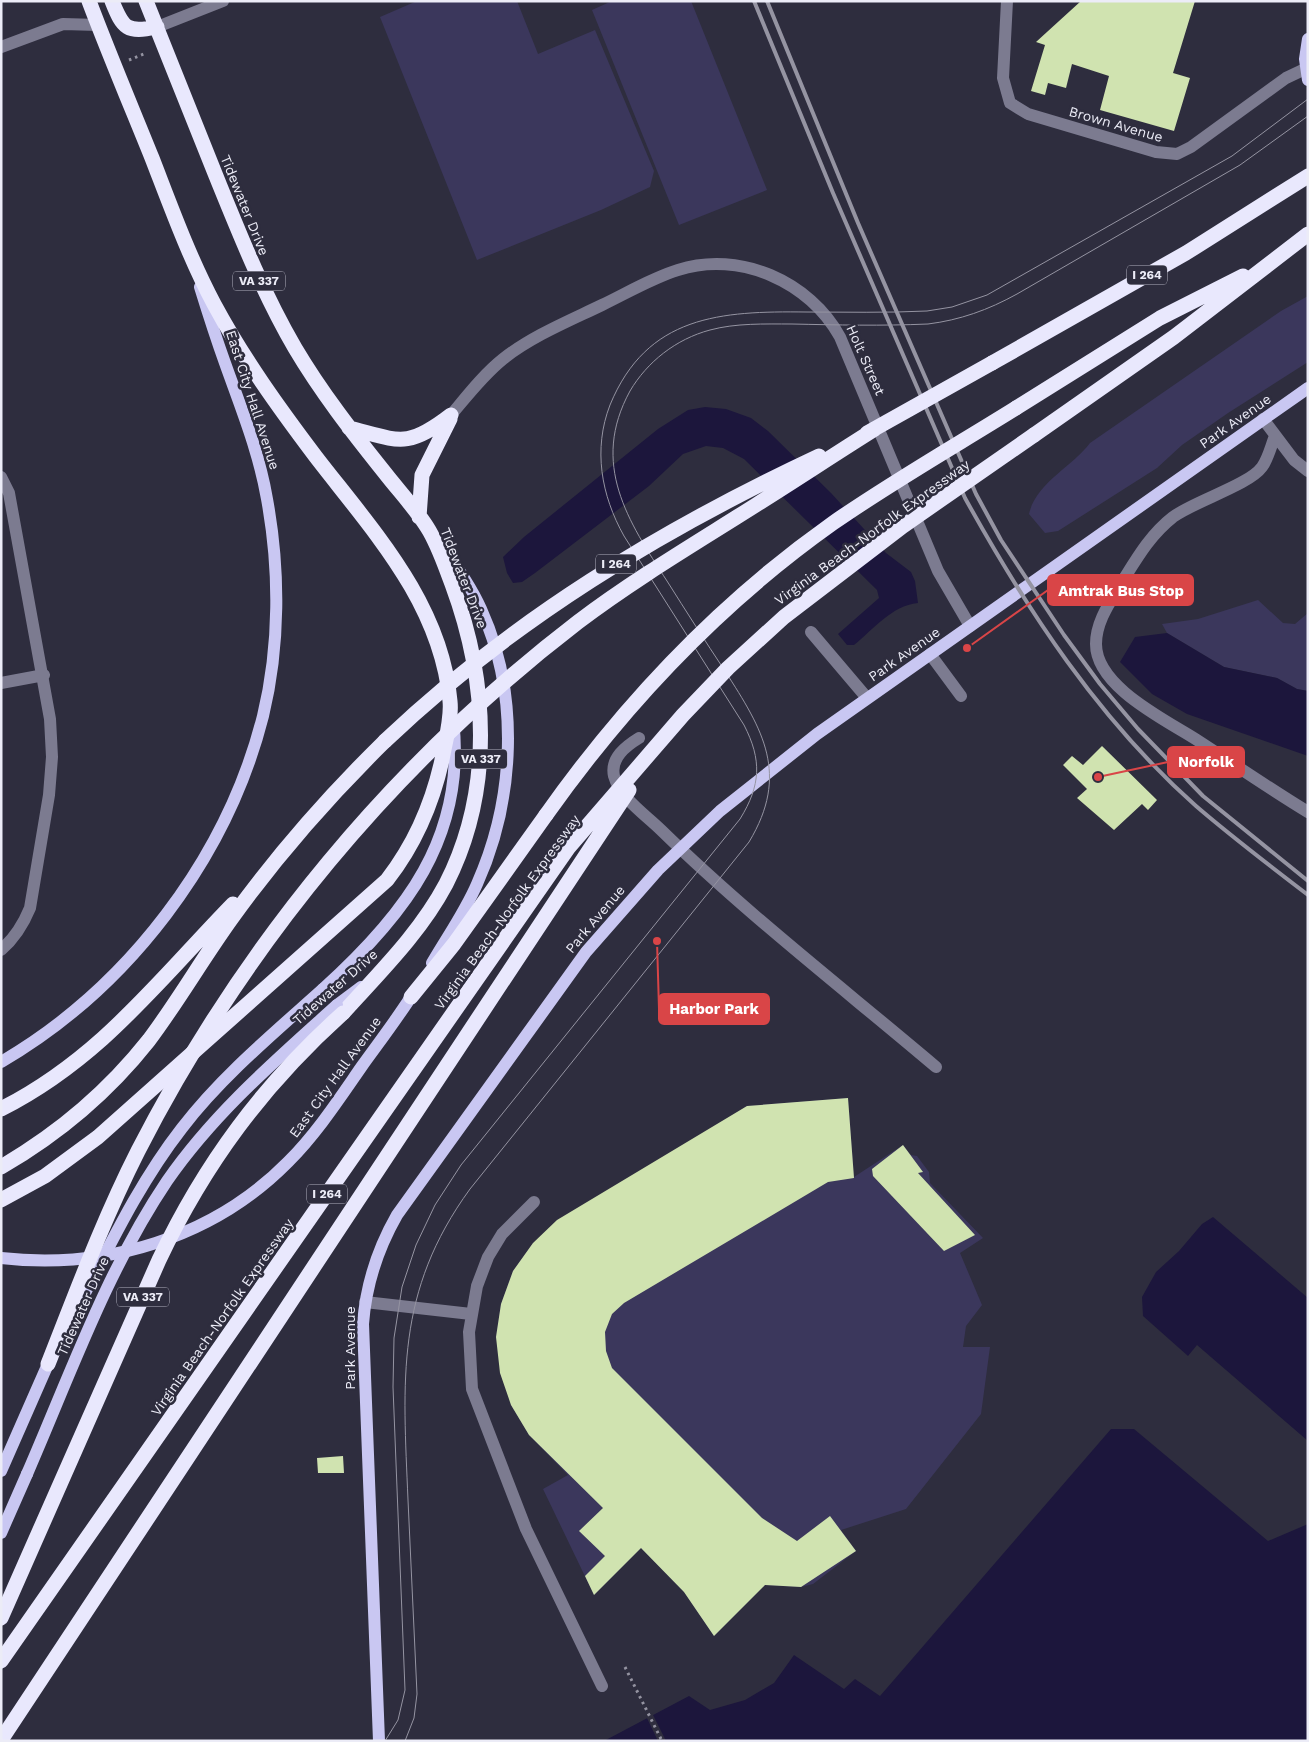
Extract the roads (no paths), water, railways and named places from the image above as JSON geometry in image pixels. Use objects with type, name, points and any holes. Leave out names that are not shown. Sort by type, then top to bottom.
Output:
[{"type":"highway","name":"Tidewater Drive","points":[[89,1],[188,252],[214,304],[260,382],[413,586],[434,630],[450,703]]},
{"type":"highway","points":[[112,1],[120,23],[130,29],[138,30],[157,27]]},
{"type":"highway","name":"Tidewater Drive","points":[[146,1],[266,296],[296,350],[349,428],[429,529],[456,596],[472,648],[481,725],[479,778],[467,830],[447,882],[418,929],[382,971],[340,1009]]},
{"type":"highway","name":"I 264","points":[[1,1167],[29,1151],[74,1117],[118,1076],[150,1038],[233,916],[276,860],[338,789],[385,742],[481,657],[586,582],[744,491],[875,429],[1172,261],[1304,179]]},
{"type":"highway","name":"Virginia Beach-Norfolk Expressway","points":[[1,1661],[569,847],[664,736],[728,668],[784,617],[904,526],[1174,337],[1308,234]]},
{"type":"highway","points":[[411,996],[454,944],[546,814],[605,736],[657,676],[707,626],[754,584],[861,504],[1160,318],[1275,259]]},
{"type":"highway","points":[[349,428],[393,438],[413,439],[431,431],[451,415]]},
{"type":"highway","points":[[419,517],[422,475],[451,415]]},
{"type":"highway","points":[[48,1364],[91,1254],[122,1185],[183,1070],[218,1011],[272,934],[356,829],[415,765],[460,722],[581,620],[664,562],[875,429]]},
{"type":"highway","name":"VA 337","points":[[1,1200],[45,1176],[98,1137],[387,880],[409,850],[433,797],[445,744],[450,703]]},
{"type":"highway","points":[[1,1740],[664,736]]},
{"type":"highway","points":[[1,1109],[56,1076],[101,1042],[145,1000],[204,933],[276,860]]},
{"type":"highway","name":"VA 337","points":[[1,1618],[159,1260],[184,1210],[227,1140],[246,1115],[340,1009]]},
{"type":"main road","points":[[1307,74],[1308,39]]},
{"type":"main road","name":"East City Hall Avenue","points":[[1,1062],[40,1037],[91,996],[134,953],[157,926],[203,858],[237,794],[263,714],[272,664],[276,619],[275,560],[267,498],[253,441],[188,252]]},
{"type":"main road","name":"Park Avenue","points":[[378,1741],[363,1357],[365,1302],[376,1258],[402,1209],[586,952],[640,889],[680,848],[769,770],[867,698],[1308,388]]},
{"type":"main road","name":"East City Hall Avenue","points":[[1,1258],[63,1261],[124,1253],[181,1234],[223,1214],[272,1178],[303,1146],[332,1108],[411,996],[459,920],[477,884],[490,850],[500,813],[507,757],[504,688],[496,648],[473,593],[455,564],[429,529]]},
{"type":"main road","name":"Tidewater Drive","points":[[3,1467],[48,1364],[129,1207],[178,1134],[236,1068],[369,946],[394,918],[415,888],[431,855],[445,819],[452,783],[455,735],[450,703]]},
{"type":"main road","name":"Tidewater Drive","points":[[1,1533],[110,1284],[138,1230],[168,1181],[204,1134],[244,1090],[340,1009]]},
{"type":"street","points":[[157,27],[223,1]]},
{"type":"street","name":"Brown Avenue","points":[[1007,1],[1003,78],[1010,103],[1019,110],[1156,152],[1177,154],[1191,147],[1286,78],[1307,74]]},
{"type":"street","points":[[1,47],[63,24],[98,24]]},
{"type":"street","name":"Holt Street","points":[[451,415],[477,383],[516,350],[550,330],[665,274],[690,267],[719,264],[752,269],[782,280],[818,305],[832,322],[840,337],[938,572],[970,626]]},
{"type":"street","points":[[1263,419],[1294,460],[1308,471]]},
{"type":"street","points":[[1275,436],[1265,463],[1252,477],[1186,509],[1157,531],[1142,549],[1106,609],[1096,644],[1099,659],[1106,672],[1143,707],[1308,812]]},
{"type":"street","points":[[1,477],[9,493],[44,675],[50,719],[52,757],[49,795],[30,908],[23,925],[12,940],[1,950]]},
{"type":"street","points":[[811,632],[867,698]]},
{"type":"street","points":[[930,654],[961,696]]},
{"type":"street","points":[[1,683],[44,675]]},
{"type":"street","points":[[639,738],[624,748],[614,765],[614,777],[624,794],[680,848],[936,1067]]},
{"type":"street","points":[[534,1202],[502,1234],[488,1257],[477,1286],[469,1332],[472,1389],[526,1529],[602,1686]]},
{"type":"street","points":[[365,1302],[471,1314]]},
{"type":"tram line","points":[[385,1741],[398,1720],[405,1690],[393,1387],[394,1338],[402,1287],[416,1245],[435,1205],[461,1165],[740,819],[747,807],[755,784],[757,772],[754,750],[744,725],[624,536],[610,504],[602,472],[602,438],[610,405],[626,375],[644,352],[666,336],[690,324],[716,317],[745,313],[775,312],[927,311],[952,307],[987,295],[1232,156],[1308,99]]},
{"type":"tram line","points":[[405,1741],[414,1718],[417,1694],[406,1456],[406,1376],[409,1338],[416,1301],[428,1264],[446,1227],[470,1189],[749,842],[761,818],[768,795],[767,753],[751,713],[639,536],[619,491],[614,467],[613,443],[619,418],[630,391],[645,371],[664,353],[686,339],[710,330],[761,324],[928,324],[963,317],[995,305],[1240,165],[1308,116]]},
{"type":"railway","points":[[754,1],[833,193],[965,498],[1014,581],[1067,662],[1128,737],[1161,773],[1210,818],[1308,895]]},
{"type":"railway","points":[[767,1],[858,223],[976,494],[1001,540],[1064,635],[1100,684],[1138,729],[1203,796],[1308,881]]},
{"type":"place","name":"Amtrak Bus Stop","points":[[967,648]]},
{"type":"place","name":"Norfolk","points":[[1098,777]]},
{"type":"place","name":"Harbor Park","points":[[657,941]]}]
